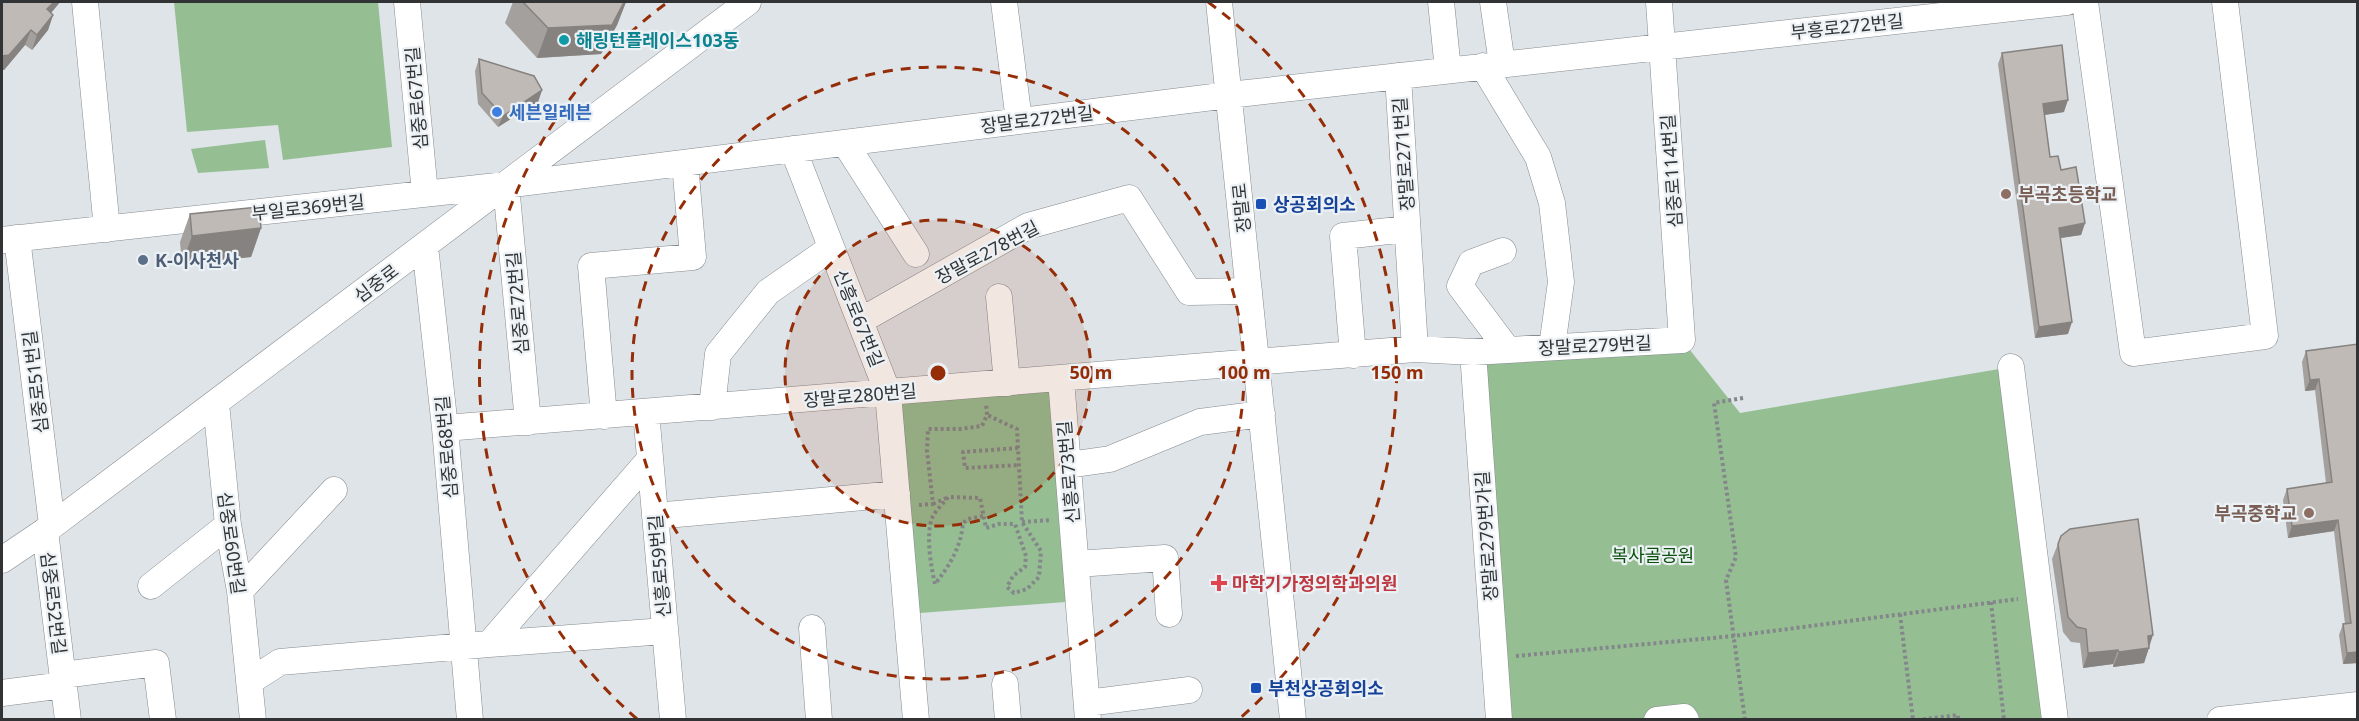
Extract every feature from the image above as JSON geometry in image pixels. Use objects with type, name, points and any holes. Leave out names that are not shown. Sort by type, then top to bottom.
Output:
[{"type":"street","points":[[85,2],[107,229]]},
{"type":"street","name":"심중로67번길","points":[[407,2],[425,194]]},
{"type":"street","name":"심중로","points":[[2,560],[216,403],[748,2]]},
{"type":"street","points":[[1004,2],[1019,121]]},
{"type":"street","name":"장말로","points":[[1219,2],[1293,720]]},
{"type":"street","points":[[1441,2],[1448,70]]},
{"type":"street","points":[[1493,2],[1492,65],[1538,157],[1552,203],[1562,282],[1552,347]]},
{"type":"street","name":"심중로114번길","points":[[1659,2],[1682,340]]},
{"type":"street","name":"부흥로272번길","points":[[1662,46],[1964,7],[2067,2]]},
{"type":"street","points":[[2085,2],[2133,353],[2265,336],[2225,2]]},
{"type":"street","name":"장말로271번길","points":[[1229,95],[1662,46]]},
{"type":"street","name":"장말로271번길","points":[[1353,355],[1343,236],[1407,229],[1398,76]]},
{"type":"street","name":"장말로272번길","points":[[506,185],[1229,95]]},
{"type":"street","points":[[845,143],[916,254]]},
{"type":"street","name":"신흥로67번길","points":[[793,149],[888,393],[916,720]]},
{"type":"street","points":[[604,416],[591,266],[693,257],[685,163]]},
{"type":"street","name":"부일로369번길","points":[[9,239],[506,185]]},
{"type":"street","name":"심중로72번길","points":[[506,185],[528,422]]},
{"type":"street","name":"장말로278번길","points":[[860,321],[1028,226],[1129,198],[1189,292],[1249,291]]},
{"type":"street","points":[[1407,229],[1415,349]]},
{"type":"street","name":"심중로51번길","points":[[9,239],[48,528]]},
{"type":"street","name":"심중로68번길","points":[[425,246],[445,428],[470,720]]},
{"type":"street","points":[[712,407],[718,354],[768,292],[831,248]]},
{"type":"street","points":[[1503,251],[1471,263],[1460,286],[1508,350]]},
{"type":"street","points":[[996,384],[999,297]]},
{"type":"street","name":"장말로279번길","points":[[1257,363],[1415,349],[1473,352],[1682,340]]},
{"type":"street","name":"장말로279번가길","points":[[1473,352],[1499,720]]},
{"type":"street","name":"장말로280번길","points":[[445,428],[1257,363]]},
{"type":"street","points":[[2011,367],[2055,720]]},
{"type":"street","name":"신흥로73번길","points":[[1061,379],[1088,711],[1189,690]]},
{"type":"street","name":"심중로60번길","points":[[216,403],[228,525],[240,591],[253,720]]},
{"type":"street","name":"신흥로59번길","points":[[646,412],[665,631],[668,719]]},
{"type":"street","points":[[1068,465],[1110,459],[1200,422],[1262,414]]},
{"type":"street","points":[[489,644],[650,459]]},
{"type":"street","points":[[240,591],[334,490]]},
{"type":"street","points":[[655,516],[897,500]]},
{"type":"street","points":[[151,586],[228,525]]},
{"type":"street","name":"심중로52번길","points":[[48,528],[68,720]]},
{"type":"street","points":[[1076,564],[1165,558],[1170,614]]},
{"type":"street","points":[[812,628],[819,720]]},
{"type":"street","points":[[249,682],[280,662],[665,631]]},
{"type":"street","name":"심중로52번길","points":[[64,680],[156,663],[163,720]]},
{"type":"street","points":[[2,693],[64,680]]},
{"type":"street","points":[[1005,684],[1008,720]]},
{"type":"street","points":[[2220,720],[2312,715],[2358,705]]},
{"type":"street","points":[[1657,720],[1684,717],[1686,720]]},
{"type":"path","points":[[933,504],[927,451],[928,429],[982,426],[996,384]]},
{"type":"path","points":[[1743,398],[1714,403],[1736,557],[1726,580],[1745,720]]},
{"type":"path","points":[[897,500],[933,504],[948,497],[980,498],[986,528],[999,524],[1015,524],[1026,556],[1025,567],[1013,576],[1007,587],[1014,593],[1027,589],[1039,577],[1041,551],[1022,522],[1017,429],[987,415]]},
{"type":"path","points":[[1018,448],[963,452],[964,468],[1019,465]]},
{"type":"path","points":[[948,497],[933,516],[929,538],[935,584],[950,565],[962,537],[963,523],[968,519],[983,516]]},
{"type":"path","points":[[1495,657],[1734,636],[2039,596]]},
{"type":"path","points":[[1991,602],[2004,720]]},
{"type":"path","points":[[1900,614],[1915,720],[1958,715],[1959,720]]},
{"type":"path","points":[[1775,720],[1789,720]]},
{"type":"green space","points":[[174,2],[378,2],[392,147],[283,160],[278,125],[187,132]]},
{"type":"green space","points":[[265,140],[269,168],[198,173],[191,149]]},
{"type":"green space","name":"복사골공원","points":[[1682,340],[1740,413],[2011,367],[2055,719],[1499,719],[1473,352]]},
{"type":"green space","points":[[1061,379],[1079,601],[907,614],[888,393]]},
{"type":"building","points":[[2,2],[54,2],[47,9],[53,15],[37,35],[31,30],[9,55],[2,56]]},
{"type":"building","points":[[523,2],[624,2],[612,25],[548,28]]},
{"type":"building","points":[[2062,45],[2068,100],[2043,104],[2050,157],[2058,156],[2061,170],[2076,167],[2085,223],[2059,228],[2072,322],[2039,327],[2002,53]]},
{"type":"building","points":[[479,59],[534,76],[542,90],[503,116],[482,93]]},
{"type":"building","points":[[259,207],[261,228],[192,236],[190,214]]},
{"type":"building","points":[[2358,344],[2358,652],[2347,653],[2343,624],[2351,623],[2338,520],[2292,526],[2287,489],[2332,482],[2319,379],[2310,380],[2306,351]]},
{"type":"building","points":[[2138,519],[2153,635],[2148,636],[2149,648],[2088,653],[2086,629],[2077,627],[2068,617],[2058,544],[2061,536],[2070,529]]},
{"type":"place","name":"해링턴플레이스103동","points":[[564,40]]},
{"type":"place","name":"세븐일레븐","points":[[497,112]]},
{"type":"place","name":"부곡초등학교","points":[[2006,194]]},
{"type":"place","name":"상공회의소","points":[[1261,204]]},
{"type":"place","name":"K-이사천사","points":[[143,260]]},
{"type":"place","name":"부곡중학교","points":[[2309,513]]},
{"type":"place","name":"마학기가정의학과의원","points":[[1219,583]]},
{"type":"place","name":"부천상공회의소","points":[[1256,688]]}]
